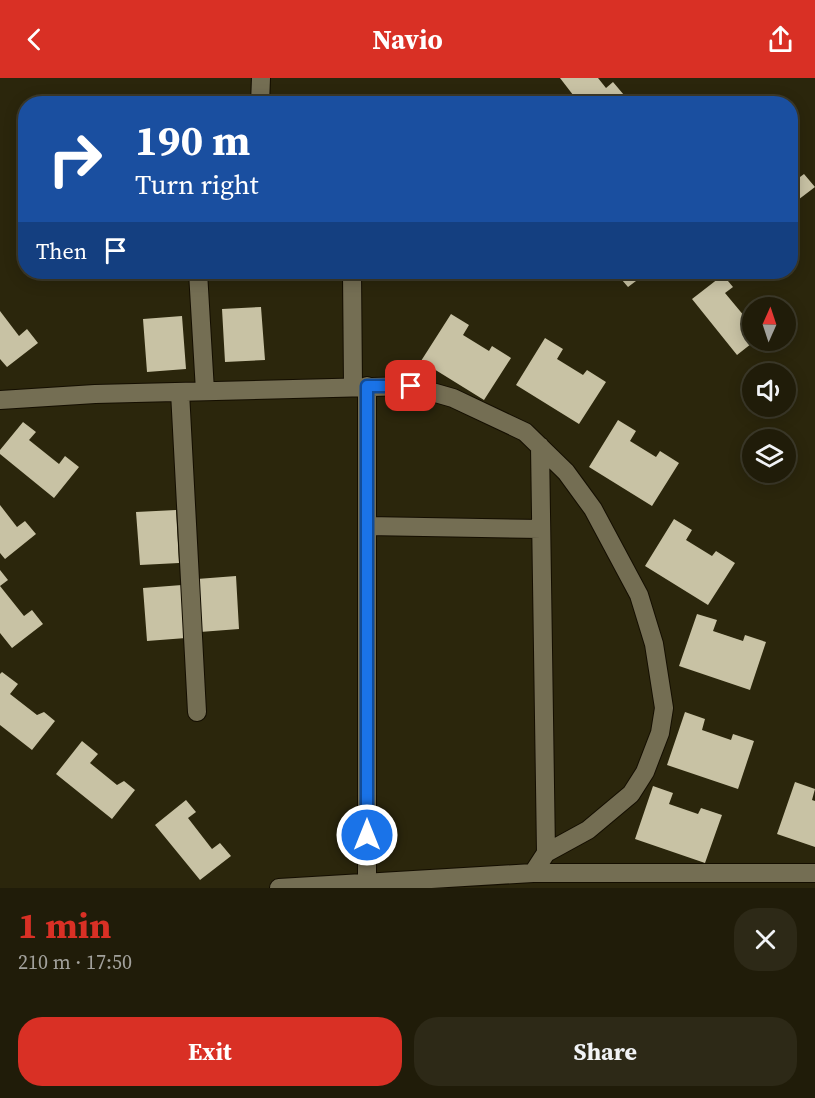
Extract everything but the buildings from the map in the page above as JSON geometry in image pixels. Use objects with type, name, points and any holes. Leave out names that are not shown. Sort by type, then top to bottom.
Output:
[{"type":"street","points":[[260,96],[261,78]]},
{"type":"street","points":[[198,279],[205,391]]},
{"type":"street","points":[[352,279],[367,526],[367,882]]},
{"type":"street","points":[[0,400],[205,391],[411,386],[453,398],[525,432],[566,472],[592,509],[639,595],[654,644],[664,708],[656,742],[645,772],[631,794],[588,830],[546,853],[533,873]]},
{"type":"street","points":[[180,392],[197,712]]},
{"type":"street","points":[[540,446],[546,853]]},
{"type":"street","points":[[367,526],[541,529]]},
{"type":"street","points":[[279,888],[533,873],[815,873]]},
{"type":"route","points":[[367,835],[367,386],[411,386]]}]
